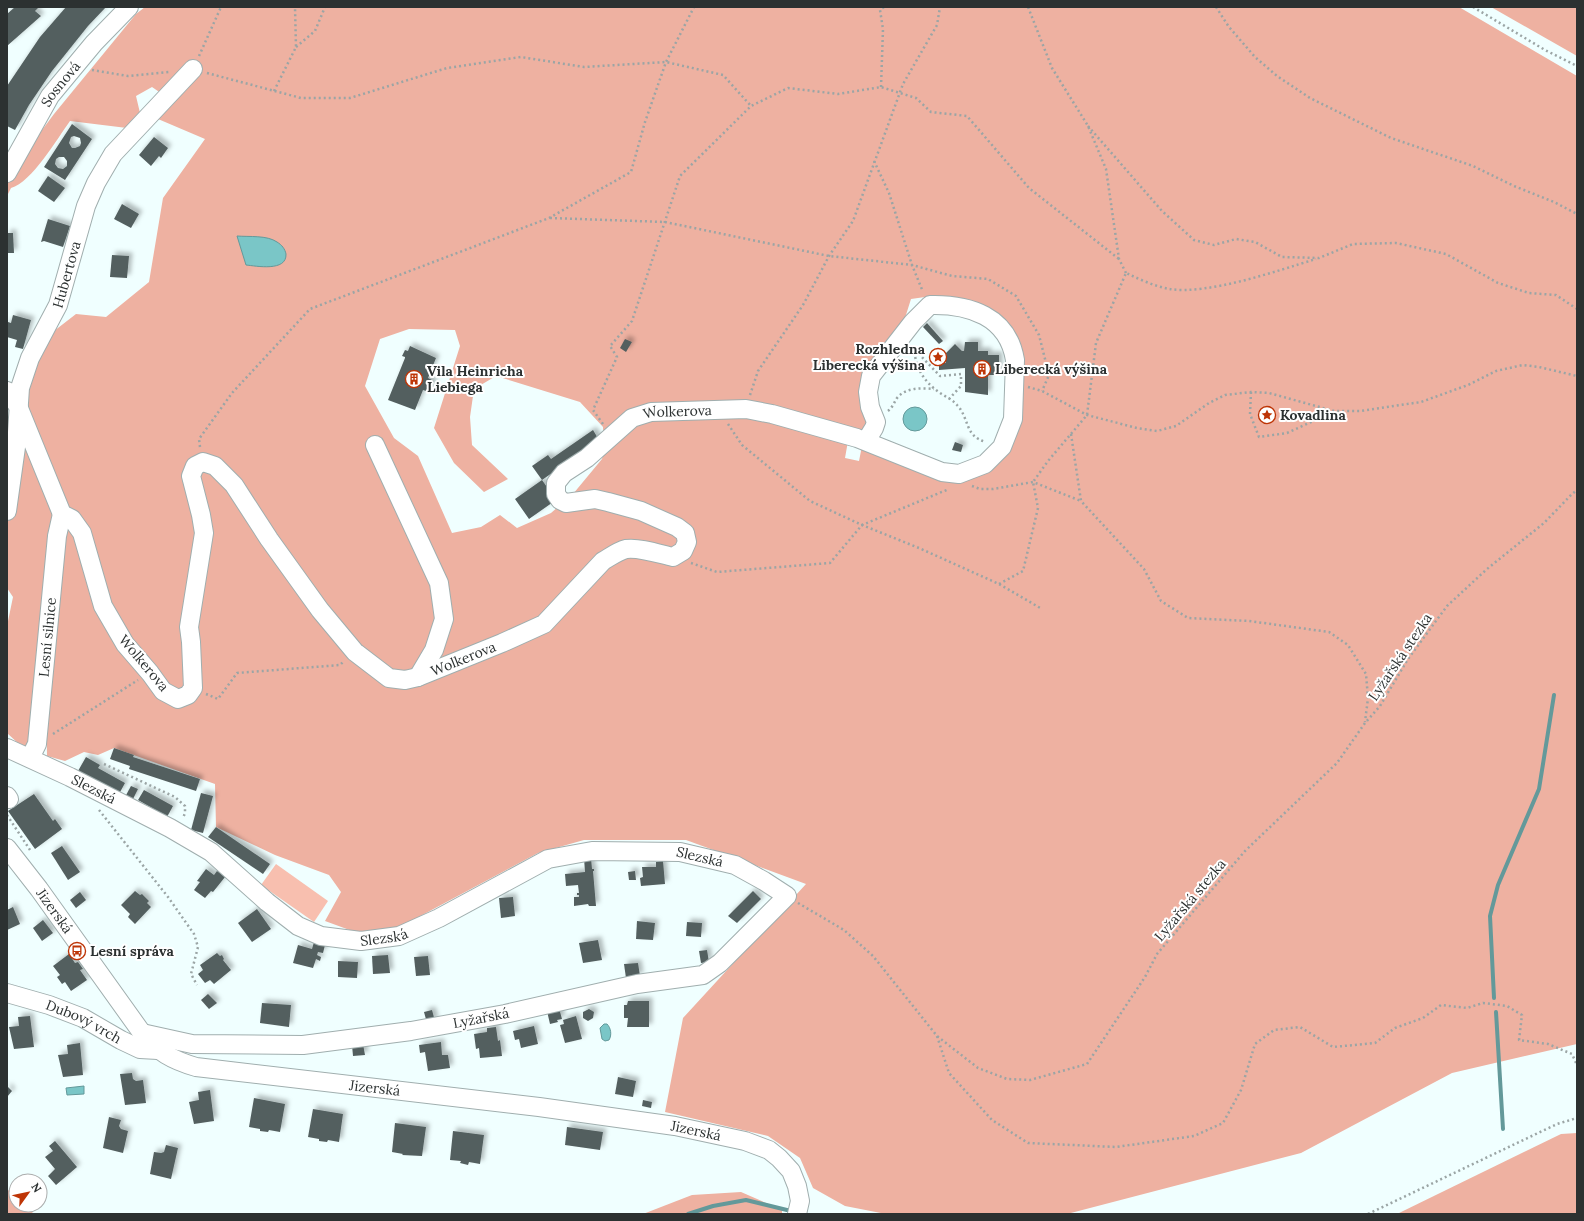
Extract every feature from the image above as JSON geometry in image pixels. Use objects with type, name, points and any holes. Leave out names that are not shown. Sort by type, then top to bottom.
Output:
[{"type":"street","name":"Sosnová","points":[[7,173],[50,96],[94,43],[129,7]]},
{"type":"street","name":"Hubertova","points":[[7,511],[16,447],[20,388],[30,358],[58,305],[86,206],[96,183],[113,154],[193,69]]},
{"type":"street","name":"Wolkerova","points":[[7,391],[18,406],[62,514],[72,519],[82,533],[104,606],[125,644],[150,673],[163,691],[178,699],[188,695],[193,688],[189,627],[204,533],[191,476],[195,466],[203,462],[215,466],[234,485],[269,539],[320,610],[355,652],[389,678],[406,680],[418,677],[502,644],[544,624],[603,561],[612,555],[626,549],[673,557],[682,551],[687,542],[685,533],[677,527],[641,511],[608,502],[595,500],[566,503],[560,500],[556,494],[556,484],[564,473],[587,458],[632,418],[651,412],[746,409],[772,414],[866,442],[942,472],[959,474],[985,464],[1002,447],[1013,419],[1023,387],[1015,360],[1014,351],[1006,335],[995,323],[983,314],[960,306],[948,304],[930,305],[913,322],[871,376],[868,392],[870,407],[876,422]]},
{"type":"street","points":[[866,442],[876,422]]},
{"type":"street","points":[[375,445],[439,583],[444,619],[434,650],[418,677]]},
{"type":"street","name":"Lesní silnice","points":[[34,751],[58,536],[62,514]]},
{"type":"street","name":"Slezská","points":[[7,748],[34,751],[170,828],[210,852],[267,902],[298,926],[321,936],[361,941],[399,936],[439,918],[548,860],[592,851],[680,852],[735,864],[786,896]]},
{"type":"street","name":"Jizerská","points":[[7,848],[39,889],[142,1033],[158,1050],[170,1058],[196,1067],[554,1109],[675,1126],[745,1141],[769,1150],[791,1171],[797,1186],[800,1201],[797,1214]]},
{"type":"street","name":"Lyžařská","points":[[142,1033],[192,1044],[303,1046],[412,1031],[504,1014],[637,984],[703,975],[720,963],[786,896]]},
{"type":"street","name":"Dubový vrch","points":[[7,993],[48,1005],[83,1018],[140,1049],[158,1050]]},
{"type":"path","points":[[193,69],[221,7]]},
{"type":"path","points":[[295,7],[296,47]]},
{"type":"path","points":[[274,91],[296,47],[315,31],[325,7]]},
{"type":"path","points":[[203,462],[199,440],[203,434],[232,393],[310,309],[550,218],[631,172],[645,122],[666,62],[694,7]]},
{"type":"path","points":[[881,87],[883,29],[880,10],[884,7]]},
{"type":"path","points":[[746,409],[758,371],[803,305],[829,256],[853,221],[903,84],[937,25],[940,7]]},
{"type":"path","points":[[1028,7],[1052,68],[1088,126],[1106,169],[1119,258],[1126,273],[1169,289],[1198,289],[1233,282],[1319,258],[1353,244],[1396,243],[1446,254],[1498,283],[1529,293],[1556,295],[1577,309]]},
{"type":"path","points":[[1216,7],[1229,27],[1255,57],[1277,76],[1310,98],[1391,138],[1474,166],[1514,186],[1554,202],[1577,214]]},
{"type":"path","points":[[1473,7],[1545,50],[1577,66]]},
{"type":"path","points":[[75,66],[128,76],[193,69],[301,98],[350,98],[447,68],[521,57],[584,67],[666,62],[723,74],[751,106]]},
{"type":"path","points":[[612,437],[593,410],[617,357],[610,346],[632,321],[680,176],[751,106],[788,88],[838,94],[881,87],[916,98],[931,112],[967,116],[1029,188],[1119,258]]},
{"type":"path","points":[[1088,126],[1162,211],[1194,240],[1214,245],[1236,239],[1255,242],[1282,257],[1319,258]]},
{"type":"path","points":[[874,161],[889,193],[912,265],[923,292]]},
{"type":"path","points":[[550,218],[665,222],[829,256],[912,265]]},
{"type":"path","points":[[999,584],[1023,571],[1038,508],[1033,482],[1048,460],[1087,415],[1096,343],[1126,273]]},
{"type":"path","points":[[914,346],[917,367],[924,379],[934,389],[956,404],[964,414],[971,434],[978,440],[1002,447]]},
{"type":"path","points":[[914,354],[918,353],[940,376],[961,374],[961,386],[950,399]]},
{"type":"path","points":[[1023,387],[1042,391],[1087,415],[1137,428],[1157,431],[1176,426],[1209,403],[1225,395],[1251,392],[1269,393],[1334,411],[1360,411],[1421,402],[1468,385],[1496,370],[1523,365],[1539,367],[1577,376]]},
{"type":"path","points":[[876,422],[890,410],[898,397],[908,391],[920,388],[934,389]]},
{"type":"path","points":[[1251,392],[1250,414],[1259,437],[1287,433],[1334,411]]},
{"type":"path","points":[[718,409],[742,445],[810,501],[999,584],[1042,609]]},
{"type":"path","points":[[1071,434],[1081,501]]},
{"type":"path","points":[[969,485],[980,489],[993,489],[1033,482],[1081,501],[1144,569],[1161,601],[1188,618],[1249,621],[1328,632],[1348,645],[1366,674],[1368,698],[1365,723]]},
{"type":"path","points":[[673,557],[717,572],[830,563],[862,525],[956,486]]},
{"type":"path","name":"Lyžařská stezka","points":[[786,896],[844,930],[873,956],[937,1036],[978,1068],[1007,1079],[1030,1080],[1087,1064],[1145,977],[1157,954],[1245,851],[1337,762],[1365,723],[1380,706],[1408,659],[1447,606],[1487,569],[1544,523],[1577,490]]},
{"type":"path","points":[[193,688],[218,699],[237,673],[340,665],[355,652]]},
{"type":"path","points":[[34,751],[150,673]]},
{"type":"path","points":[[104,764],[175,797],[185,806],[185,813],[180,823],[170,828]]},
{"type":"path","points":[[98,809],[168,897],[194,934],[198,947],[192,974],[197,985]]},
{"type":"path","points":[[937,1036],[950,1073],[992,1120],[1028,1143],[1116,1147],[1194,1136],[1223,1123],[1241,1090],[1255,1044],[1274,1030],[1300,1027],[1333,1047],[1375,1043],[1395,1028],[1423,1018],[1441,1005],[1467,1008],[1483,1004],[1507,1006],[1522,1015],[1519,1040],[1548,1044],[1572,1054],[1577,1053]]},
{"type":"path","points":[[1572,1054],[1577,1065]]},
{"type":"path","points":[[1368,1214],[1557,1124],[1577,1118]]},
{"type":"shaded area","points":[[145,7],[1459,7],[1577,76],[1577,1044],[1452,1073],[1301,1153],[1067,1214],[886,1214],[845,1206],[813,1188],[800,1158],[768,1136],[665,1112],[683,1018],[806,884],[686,840],[584,840],[538,853],[398,928],[355,932],[325,921],[341,892],[329,875],[275,855],[216,827],[215,784],[114,748],[98,755],[84,752],[65,761],[47,756],[46,700],[66,515],[22,403],[45,338],[76,314],[106,317],[149,282],[163,198],[205,139],[158,119],[168,98],[152,87],[136,96],[140,113],[127,128],[70,121],[44,159],[27,178],[11,188],[7,196],[7,177],[54,114],[136,14]],"holes":[[[925,297],[947,297],[1008,331],[1011,441],[943,477],[861,440],[872,416],[878,360],[903,330],[911,299]],[[409,329],[455,330],[460,346],[434,428],[454,463],[484,492],[508,479],[472,445],[470,417],[474,389],[496,376],[580,402],[603,427],[604,451],[602,459],[573,494],[551,513],[517,528],[500,515],[481,527],[452,533],[418,456],[394,438],[365,386],[380,339]],[[848,441],[860,444],[861,451],[859,461],[845,458]]]},
{"type":"shaded area","points":[[1491,7],[1577,7],[1577,56]]},
{"type":"shaded area","points":[[22,428],[57,515],[29,747],[20,745],[7,733],[7,626],[13,597],[7,588],[7,524],[13,504]]},
{"type":"shaded area","points":[[276,864],[328,901],[314,922],[261,885]]},
{"type":"shaded area","points":[[1577,1133],[1577,1214],[1397,1214],[1561,1134]]},
{"type":"shaded area","points":[[7,1189],[8,1213],[34,1214],[7,1214]]},
{"type":"shaded area","points":[[741,1192],[782,1210],[782,1214],[643,1214],[692,1195]]},
{"type":"water","points":[[237,236],[263,237],[273,240],[280,244],[284,249],[286,254],[285,260],[276,266],[270,267],[246,265]]},
{"type":"water","points":[[915,407],[923,411],[927,419],[923,427],[915,431],[907,427],[903,419],[907,411]]},
{"type":"water","points":[[604,1024],[607,1024],[611,1032],[609,1040],[605,1041],[602,1039],[600,1028]]},
{"type":"water","points":[[84,1086],[84,1094],[67,1095],[66,1088]]},
{"type":"building","points":[[15,7],[39,7],[35,11],[41,16],[7,46],[7,14]]},
{"type":"building","points":[[66,7],[106,7],[88,26],[52,71],[29,105],[15,130],[7,126],[7,86],[40,37]]},
{"type":"building","points":[[72,124],[92,139],[65,180],[44,167]],"holes":[[[74,136],[80,138],[81,143],[80,146],[72,148],[69,143],[71,137]],[[59,157],[64,157],[67,161],[67,166],[63,169],[58,168],[55,164],[56,159]]]},
{"type":"building","points":[[154,137],[168,148],[161,158],[159,156],[151,166],[139,155]]},
{"type":"building","points":[[48,176],[65,188],[54,202],[38,191]]},
{"type":"building","points":[[122,204],[139,214],[131,228],[114,219]]},
{"type":"building","points":[[48,219],[70,226],[63,247],[44,241],[41,242]]},
{"type":"building","points":[[7,233],[13,233],[14,253],[7,253]]},
{"type":"building","points":[[112,255],[129,256],[127,278],[110,277]]},
{"type":"building","points":[[13,315],[31,320],[23,349],[15,347],[17,340],[7,337],[7,324],[8,322],[11,323]]},
{"type":"building","points":[[927,323],[943,341],[939,344],[923,327]]},
{"type":"building","points":[[625,339],[632,342],[626,352],[620,348]]},
{"type":"building","name":"Liberecká výšina","points":[[965,342],[978,342],[978,351],[988,351],[988,355],[999,355],[999,375],[988,375],[988,395],[965,392],[965,368],[939,370],[939,363],[946,363],[945,354],[955,344],[962,351],[964,351]]},
{"type":"building","name":"Vila Heinricha Liebiega","points":[[410,346],[436,358],[428,378],[434,381],[429,392],[423,390],[415,410],[388,400],[405,358],[402,356],[405,350],[408,351]]},
{"type":"building","points":[[593,430],[599,440],[542,480],[532,466],[548,455],[551,459]]},
{"type":"building","points":[[955,442],[963,445],[961,452],[952,450]]},
{"type":"building","points":[[542,480],[556,500],[529,519],[515,499]]},
{"type":"building","points":[[114,748],[134,755],[133,757],[200,779],[196,791],[129,769],[130,766],[110,759]]},
{"type":"building","points":[[86,757],[100,765],[98,768],[125,783],[119,794],[78,771]]},
{"type":"building","points":[[131,786],[138,789],[132,801],[125,797]]},
{"type":"building","points":[[144,790],[173,806],[167,817],[138,800]]},
{"type":"building","points":[[201,793],[213,796],[203,833],[191,830]]},
{"type":"building","points":[[34,794],[53,821],[55,819],[62,829],[35,849],[8,811]]},
{"type":"building","points":[[216,827],[270,864],[263,874],[208,837]]},
{"type":"building","points":[[62,846],[80,872],[68,880],[51,853]]},
{"type":"building","points":[[584,858],[591,858],[592,869],[594,869],[596,906],[589,906],[588,904],[574,906],[574,897],[579,897],[579,895],[577,895],[577,893],[579,893],[578,885],[566,886],[565,874],[585,872]]},
{"type":"building","points":[[663,861],[665,884],[641,886],[640,878],[643,877],[642,867],[656,867],[656,862]]},
{"type":"building","points":[[206,869],[214,875],[217,871],[225,877],[213,892],[211,891],[205,898],[194,890],[200,882],[197,881]]},
{"type":"building","points":[[635,871],[636,880],[629,880],[628,872]]},
{"type":"building","points":[[135,891],[140,895],[142,894],[149,901],[147,903],[151,907],[135,924],[128,917],[130,914],[121,905]]},
{"type":"building","points":[[753,891],[761,899],[737,923],[728,916]]},
{"type":"building","points":[[80,892],[86,900],[76,908],[70,900]]},
{"type":"building","points":[[513,897],[515,916],[501,918],[499,898]]},
{"type":"building","points":[[13,907],[20,924],[7,930],[7,910]]},
{"type":"building","points":[[257,909],[271,929],[252,942],[238,923]]},
{"type":"building","points":[[43,920],[53,933],[42,941],[33,928]]},
{"type":"building","points":[[637,921],[655,923],[653,940],[636,939]]},
{"type":"building","points":[[687,922],[702,923],[701,937],[686,936]]},
{"type":"building","points":[[598,940],[602,960],[583,963],[579,943]]},
{"type":"building","points":[[314,942],[325,945],[323,953],[318,952],[317,955],[321,957],[320,961],[316,959],[313,968],[293,963],[298,945],[312,949]]},
{"type":"building","points":[[707,950],[709,962],[701,963],[699,951]]},
{"type":"building","points":[[217,953],[220,956],[222,955],[223,960],[231,970],[214,984],[210,980],[205,983],[198,974],[203,970],[200,965]]},
{"type":"building","points":[[69,954],[75,963],[78,962],[83,969],[80,970],[87,980],[71,991],[65,982],[62,984],[57,977],[60,975],[53,966]]},
{"type":"building","points":[[388,955],[390,973],[373,974],[372,956]]},
{"type":"building","points":[[428,956],[430,975],[416,976],[414,957]]},
{"type":"building","points":[[338,961],[358,962],[357,978],[338,977]]},
{"type":"building","points":[[638,963],[640,976],[626,978],[624,964]]},
{"type":"building","points":[[208,994],[217,1003],[209,1009],[201,1000]]},
{"type":"building","points":[[628,1001],[649,1001],[649,1027],[627,1027],[628,1018],[624,1018],[624,1005],[627,1005]]},
{"type":"building","points":[[262,1003],[291,1005],[289,1027],[260,1023]]},
{"type":"building","points":[[559,1008],[562,1019],[557,1020],[558,1022],[550,1024],[547,1011]]},
{"type":"building","points":[[589,1009],[594,1012],[593,1018],[588,1021],[583,1018],[583,1012]]},
{"type":"building","points":[[432,1010],[435,1021],[427,1023],[424,1012]]},
{"type":"building","points":[[30,1016],[34,1047],[14,1049],[9,1027],[19,1026],[18,1017]]},
{"type":"building","points":[[576,1016],[582,1039],[565,1043],[560,1025],[564,1024],[563,1020]]},
{"type":"building","points":[[534,1026],[538,1044],[521,1048],[519,1039],[515,1040],[513,1031]]},
{"type":"building","points":[[496,1027],[498,1041],[500,1040],[502,1056],[480,1058],[479,1048],[476,1049],[474,1034],[487,1032],[487,1028]]},
{"type":"building","points":[[441,1042],[442,1055],[448,1055],[450,1068],[428,1071],[425,1052],[420,1053],[419,1045]]},
{"type":"building","points":[[80,1043],[83,1075],[63,1077],[58,1055],[68,1054],[67,1045]]},
{"type":"building","points":[[363,1044],[365,1055],[353,1056],[352,1045]]},
{"type":"building","points":[[132,1073],[133,1079],[136,1081],[143,1080],[146,1103],[125,1105],[120,1074]]},
{"type":"building","points":[[618,1077],[636,1081],[633,1097],[615,1094]]},
{"type":"building","points":[[7,1086],[12,1091],[7,1097]]},
{"type":"building","points":[[210,1090],[214,1121],[194,1124],[189,1102],[199,1100],[198,1092]]},
{"type":"building","points":[[254,1098],[285,1104],[280,1132],[269,1130],[268,1132],[260,1131],[260,1129],[249,1127]]},
{"type":"building","points":[[643,1100],[652,1102],[651,1108],[642,1106]]},
{"type":"building","points":[[313,1109],[343,1114],[339,1142],[328,1140],[327,1142],[319,1141],[319,1139],[308,1137]]},
{"type":"building","points":[[109,1117],[121,1120],[119,1126],[121,1129],[128,1131],[123,1153],[103,1148]]},
{"type":"building","points":[[395,1123],[426,1127],[422,1156],[402,1155],[403,1154],[392,1152]]},
{"type":"building","points":[[567,1127],[603,1132],[600,1150],[565,1145]]},
{"type":"building","points":[[453,1131],[484,1135],[480,1164],[469,1162],[468,1165],[460,1163],[461,1161],[450,1160]]},
{"type":"building","points":[[55,1141],[77,1167],[56,1185],[48,1176],[55,1169],[45,1157],[53,1151],[49,1146]]},
{"type":"building","points":[[166,1145],[178,1148],[171,1179],[150,1174],[154,1152],[164,1152]]},
{"type":"waterway","points":[[1494,998],[1490,916],[1498,885],[1539,789],[1554,695]]},
{"type":"waterway","points":[[1496,1012],[1503,1129]]},
{"type":"waterway","points":[[688,1214],[713,1206],[746,1200],[791,1211]]},
{"type":"place","name":"Rozhledna Liberecká výšina","points":[[938,357]]},
{"type":"place","name":"Liberecká výšina","points":[[982,369]]},
{"type":"place","name":"Vila Heinricha Liebiega","points":[[414,379]]},
{"type":"place","name":"Kovadlina","points":[[1267,415]]},
{"type":"place","name":"Lesní správa","points":[[77,951]]}]
